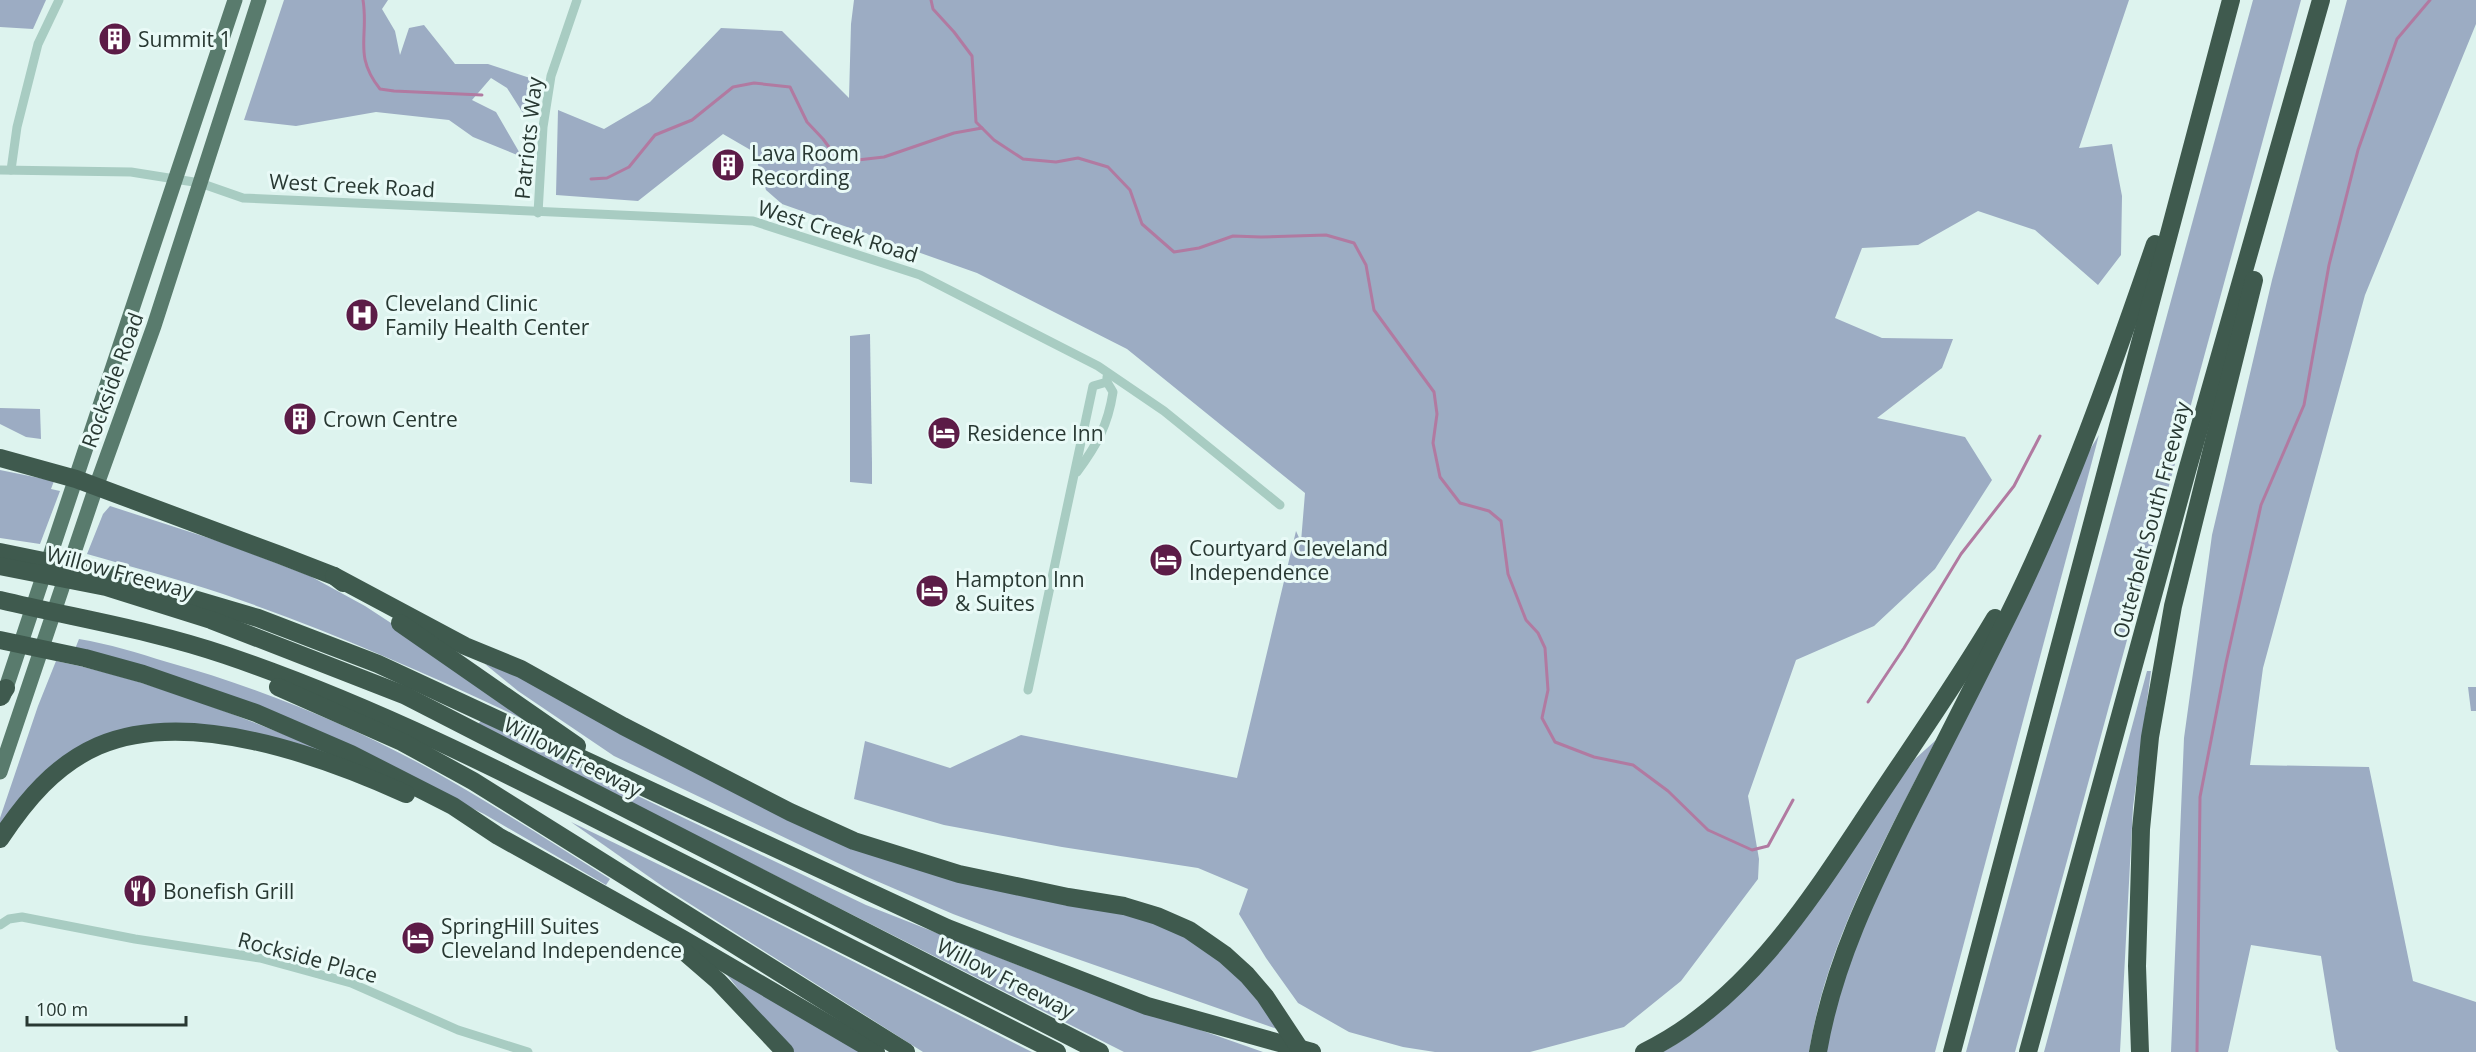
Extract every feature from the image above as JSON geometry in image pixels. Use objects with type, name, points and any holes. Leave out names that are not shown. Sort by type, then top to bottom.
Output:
[{"type":"highway","points":[[1952,1052],[2231,0]]},
{"type":"highway","name":"Outerbelt South Freeway","points":[[2028,1052],[2187,471],[2321,0]]},
{"type":"highway","points":[[1818,1052],[1831,989],[1856,922],[2010,611],[2067,478],[2111,370],[2199,118]]},
{"type":"highway","points":[[2140,1052],[2138,966],[2141,829],[2150,737],[2162,659],[2173,606],[2257,270],[2278,155]]},
{"type":"highway","points":[[0,458],[76,479],[334,576],[465,646],[521,669],[623,726],[790,812],[854,841],[959,874],[1068,897],[1124,906],[1157,916],[1189,930],[1225,955],[1248,975],[1265,996],[1302,1052]]},
{"type":"highway","points":[[1644,1052],[1691,1024],[1727,996],[1755,968],[1781,935],[1856,831],[1971,657],[2019,575],[2067,478]]},
{"type":"highway","name":"Willow Freeway","points":[[2,560],[109,581],[404,695],[1100,1052]]},
{"type":"highway","points":[[334,576],[569,741],[672,800]]},
{"type":"highway","points":[[109,581],[258,618],[378,664],[947,928],[1147,1006],[1209,1021],[1312,1052]]},
{"type":"highway","name":"Willow Freeway","points":[[0,600],[99,623],[148,631],[223,654],[286,676],[419,732],[507,773],[1057,1052]]},
{"type":"highway","points":[[99,623],[136,639],[284,689],[410,746],[531,816],[906,1052]]},
{"type":"highway","points":[[0,640],[85,658],[207,695],[303,732],[423,790],[498,836],[683,939],[876,1052]]},
{"type":"highway","points":[[0,839],[36,790],[80,756],[120,738],[163,731],[236,738],[326,761],[372,778],[498,836]]},
{"type":"highway","points":[[626,909],[698,962],[785,1052]]},
{"type":"highway","points":[[2130,1052],[2138,966]]},
{"type":"highway","points":[[1209,1021],[1281,1052]]},
{"type":"main road","name":"Rockside Road","points":[[2,697],[235,0]]},
{"type":"main road","name":"Rockside Road","points":[[0,772],[96,487],[154,326],[260,0]]},
{"type":"street","points":[[11,170],[17,127],[38,44],[59,0]]},
{"type":"street","name":"Patriots Way","points":[[538,213],[543,127],[551,76],[577,0]]},
{"type":"street","name":"West Creek Road","points":[[0,170],[131,172],[175,181],[200,183],[243,198],[752,221],[920,275],[1098,366],[1107,378],[1164,411],[1280,505]]},
{"type":"street","points":[[1028,690],[1094,386],[1107,378],[1113,392],[1104,429],[1100,441],[1076,474]]},
{"type":"street","name":"Rockside Place","points":[[0,925],[9,919],[22,916],[135,939],[260,958],[351,983],[458,1030],[528,1052]]},
{"type":"shaded area","points":[[0,0],[46,0],[33,29],[0,27]]},
{"type":"shaded area","points":[[284,0],[388,0],[382,9],[395,31],[400,55],[409,28],[424,25],[455,64],[488,64],[530,78],[526,118],[507,88],[491,78],[472,100],[496,112],[522,157],[473,137],[449,120],[376,112],[296,126],[244,120]]},
{"type":"shaded area","points":[[854,0],[2129,0],[2079,148],[2112,144],[2122,196],[2121,255],[2098,285],[2035,230],[1978,211],[1918,245],[1862,248],[1835,318],[1882,338],[1953,339],[1942,368],[1877,418],[1965,437],[1992,480],[1935,569],[1874,626],[1796,660],[1748,796],[1759,859],[1758,879],[1681,981],[1624,1027],[1530,1052],[1435,1052],[1403,1047],[1349,1032],[1298,1003],[1266,958],[1239,914],[1248,889],[1198,868],[1062,847],[944,825],[854,799],[865,741],[950,768],[1021,735],[1237,778],[1296,531],[1301,542],[1305,493],[1127,349],[977,273],[782,204],[766,190],[754,152],[723,134],[638,201],[556,195],[558,110],[604,129],[650,102],[721,28],[782,31],[849,98]]},
{"type":"shaded area","points":[[2253,0],[2301,0],[2015,1052],[1966,1052]]},
{"type":"shaded area","points":[[2347,0],[2476,0],[2476,24],[2365,295],[2263,668],[2250,765],[2369,767],[2413,981],[2476,1002],[2476,1052],[2339,1052],[2336,1049],[2321,956],[2251,945],[2228,1052],[2171,1052],[2184,738],[2212,535],[2272,280]]},
{"type":"shaded area","points":[[870,334],[872,484],[850,482],[850,336]]},
{"type":"shaded area","points":[[0,408],[40,409],[41,439],[26,437],[0,424]]},
{"type":"shaded area","points":[[2099,435],[1935,1052],[1823,1052],[1851,947],[2086,456]]},
{"type":"shaded area","points":[[0,470],[54,481],[51,489],[60,491],[40,544],[0,538]]},
{"type":"shaded area","points":[[110,506],[224,543],[310,576],[365,606],[466,672],[529,722],[416,670],[301,622],[172,578],[87,554],[103,514]]},
{"type":"shaded area","points":[[79,639],[101,643],[201,672],[333,721],[428,768],[610,879],[606,885],[484,814],[455,800],[75,649]]},
{"type":"shaded area","points":[[56,661],[161,689],[331,753],[294,746],[110,735],[0,828],[0,818],[38,706]]},
{"type":"shaded area","points":[[485,664],[535,682],[824,834],[1140,917],[1194,941],[1244,981],[1280,1030],[1006,934],[865,876],[614,756],[518,691]]},
{"type":"shaded area","points":[[2147,671],[2151,671],[2133,807],[2120,1052],[2044,1052]]},
{"type":"shaded area","points":[[2468,687],[2476,687],[2476,711],[2471,711]]},
{"type":"shaded area","points":[[481,721],[866,905],[1041,974],[1263,1052],[1124,1052],[477,725]]},
{"type":"shaded area","points":[[1936,740],[1878,853],[1844,930],[1829,970],[1809,1052],[1663,1052],[1713,1018],[1755,977],[1792,931],[1915,759]]},
{"type":"shaded area","points":[[571,822],[718,893],[1032,1052],[923,1052],[665,888]]},
{"type":"shaded area","points":[[723,970],[864,1052],[793,1052],[768,1026]]},
{"type":"waterway","points":[[363,0],[364,56],[372,77],[380,89],[482,95]]},
{"type":"waterway","points":[[931,0],[933,9],[972,56],[976,122],[994,140],[1023,159],[1056,162],[1078,158],[1108,167],[1130,190],[1142,224],[1174,252],[1199,248],[1233,236],[1326,235],[1354,243],[1366,265],[1374,310],[1434,392],[1437,414],[1433,443],[1440,477],[1460,503],[1489,511],[1501,521],[1508,574],[1526,620],[1538,633],[1545,648],[1548,690],[1542,718],[1555,742],[1594,757],[1633,765],[1668,791],[1708,830],[1752,850],[1768,846],[1793,800]]},
{"type":"waterway","points":[[2197,1052],[2200,797],[2226,663],[2261,505],[2304,405],[2329,265],[2358,150],[2397,39],[2430,0]]},
{"type":"waterway","points":[[591,179],[607,178],[629,167],[655,135],[692,120],[733,87],[754,83],[790,87],[807,122],[840,162],[884,157],[954,133],[982,128]]},
{"type":"waterway","points":[[1868,702],[1961,554],[2014,486],[2040,436]]},
{"type":"place","name":"Summit 1","points":[[115,39]]},
{"type":"place","name":"Lava Room Recording","points":[[728,165]]},
{"type":"place","name":"Cleveland Clinic Family Health Center","points":[[362,315]]},
{"type":"place","name":"Crown Centre","points":[[300,419]]},
{"type":"place","name":"Residence Inn","points":[[944,433]]},
{"type":"place","name":"Courtyard Cleveland Independence","points":[[1166,560]]},
{"type":"place","name":"Hampton Inn & Suites","points":[[932,591]]},
{"type":"place","name":"Bonefish Grill","points":[[140,891]]},
{"type":"place","name":"SpringHill Suites Cleveland Independence","points":[[418,938]]}]
